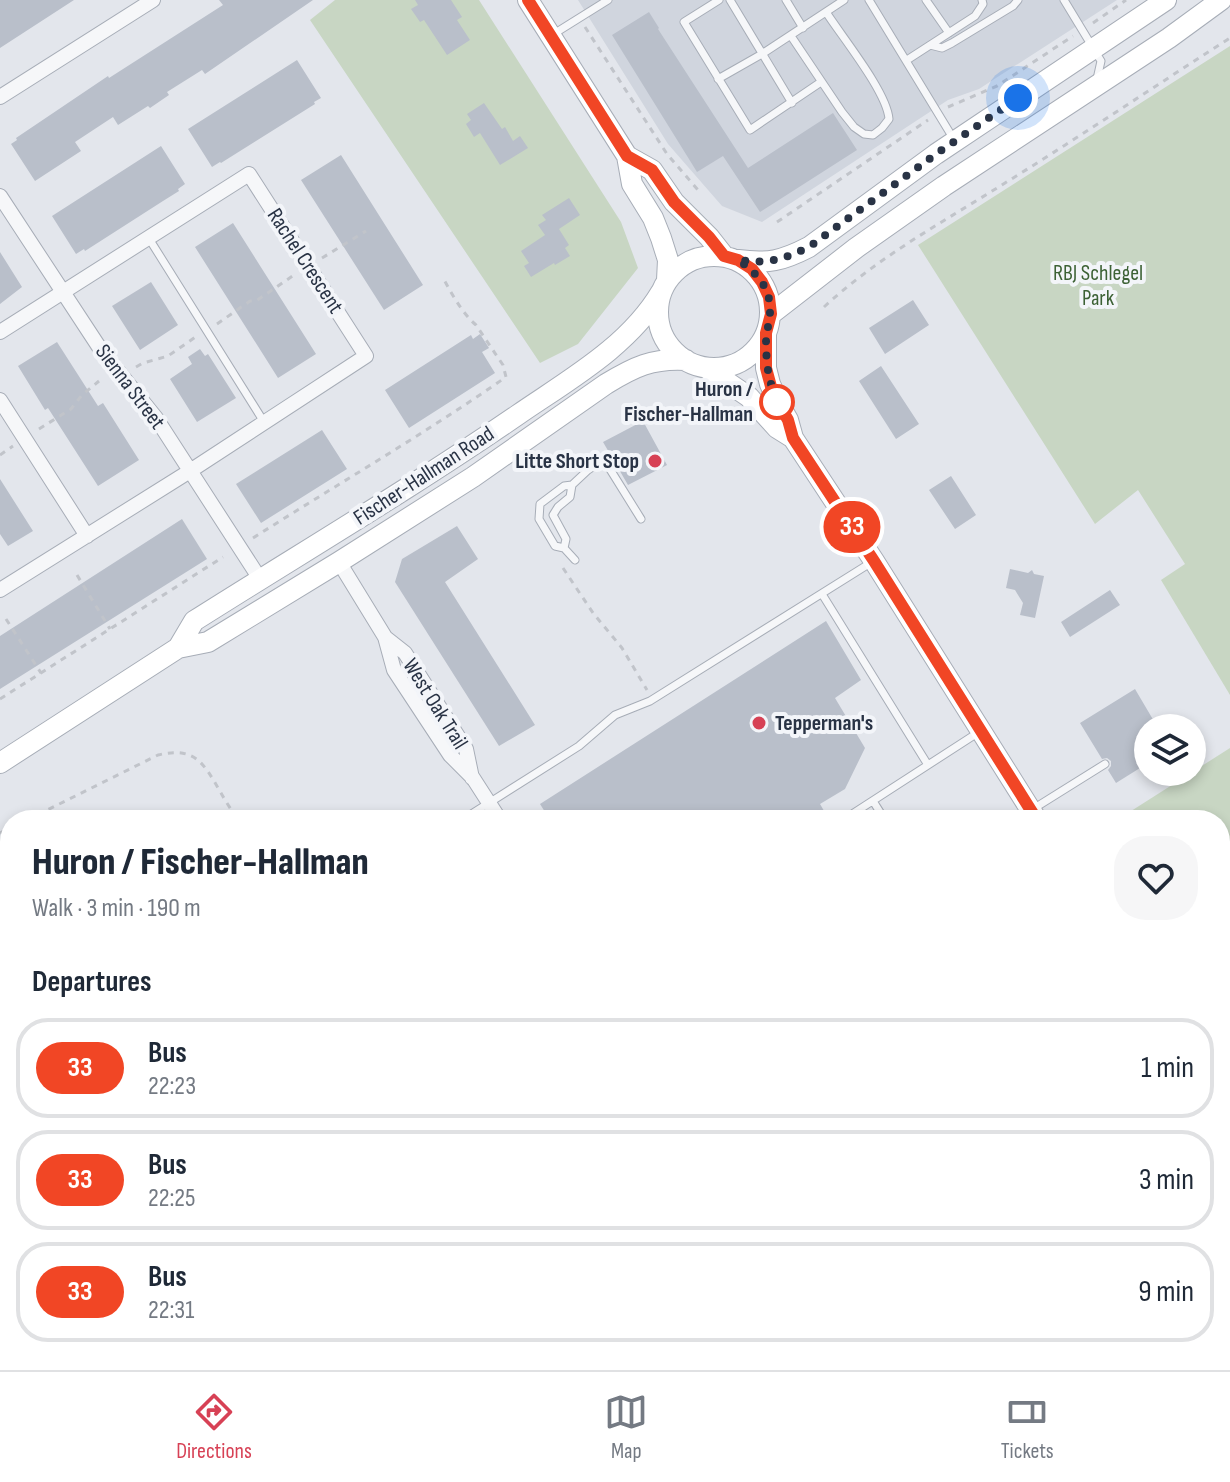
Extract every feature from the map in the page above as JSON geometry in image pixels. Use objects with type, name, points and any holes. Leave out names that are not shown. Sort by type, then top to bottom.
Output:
[{"type":"main road","points":[[528,0],[627,156],[632,184],[653,218],[668,260],[657,308],[659,325],[666,341],[686,360],[708,369],[749,397],[777,428],[793,438]]},
{"type":"main road","points":[[664,286],[682,265],[702,256],[763,263],[791,256],[809,247],[955,141],[1166,0]]},
{"type":"main road","points":[[708,369],[739,362],[755,350],[768,324],[819,275],[944,186],[1095,88],[1221,0]]},
{"type":"main road","points":[[627,156],[652,170],[674,202],[731,258],[752,269],[762,282],[769,297],[766,368],[793,438],[1031,810]]},
{"type":"main road","name":"Fischer-Hallman Road","points":[[178,648],[194,621],[454,458],[597,360],[642,319],[664,286]]},
{"type":"main road","name":"Fischer-Hallman Road","points":[[0,763],[178,648],[208,642],[339,562],[473,477],[628,370],[654,361],[686,360]]},
{"type":"main road","points":[[339,562],[347,545],[368,531],[373,510]]},
{"type":"street","points":[[0,97],[153,0]]},
{"type":"street","name":"Rachel Crescent","points":[[0,332],[249,174],[366,356],[0,590]]},
{"type":"street","name":"Sienna Street","points":[[0,196],[101,350],[156,418],[260,579]]},
{"type":"street","points":[[0,400],[87,536]]},
{"type":"street","name":"West Oak Trail","points":[[339,562],[385,637],[405,653],[466,749],[473,778],[493,810]]},
{"type":"lane","points":[[551,36],[608,0]]},
{"type":"lane","points":[[719,0],[684,22],[750,130],[821,82]]},
{"type":"lane","points":[[730,0],[792,103]]},
{"type":"lane","points":[[786,0],[803,28]]},
{"type":"lane","points":[[718,79],[844,0]]},
{"type":"lane","points":[[869,0],[955,141]]},
{"type":"lane","points":[[926,0],[949,33]]},
{"type":"lane","points":[[907,60],[975,16],[983,4],[982,0]]},
{"type":"lane","points":[[930,45],[942,48],[952,43],[1018,0]]},
{"type":"lane","points":[[1064,0],[1101,61],[1095,88]]},
{"type":"lane","points":[[791,36],[854,127],[864,134],[873,135],[889,119],[888,110],[878,88],[826,12]]},
{"type":"lane","points":[[148,237],[264,422]]},
{"type":"lane","points":[[575,560],[564,548],[555,546],[539,519],[540,504],[564,486],[572,485],[597,464],[608,466],[641,519]]},
{"type":"lane","points":[[564,548],[566,539],[553,515],[570,497],[572,485]]},
{"type":"lane","points":[[477,810],[579,746],[615,715],[653,699],[874,561]]},
{"type":"lane","points":[[822,594],[928,765]]},
{"type":"lane","points":[[859,810],[981,732]]},
{"type":"lane","points":[[1041,810],[1105,764]]},
{"type":"lane","points":[[873,801],[879,810]]},
{"type":"path","points":[[580,18],[667,154],[698,190]]},
{"type":"path","points":[[824,307],[911,240],[1027,170],[1230,38]]},
{"type":"path","points":[[317,261],[366,231]]},
{"type":"path","points":[[216,324],[301,270]]},
{"type":"path","points":[[253,538],[364,471],[506,377],[503,365],[443,278]]},
{"type":"path","points":[[136,367],[168,356],[200,334]]},
{"type":"path","points":[[33,434],[71,409],[99,381]]},
{"type":"path","points":[[0,455],[16,444]]},
{"type":"path","points":[[0,699],[223,557]]},
{"type":"path","points":[[563,568],[593,613],[622,648],[653,699]]},
{"type":"path","points":[[77,575],[110,629]]},
{"type":"path","points":[[6,619],[41,673]]},
{"type":"path","points":[[47,810],[172,751],[187,753],[200,761],[232,810]]},
{"type":"shaded area","points":[[578,0],[1117,0],[979,89],[948,100],[762,222],[722,206],[668,144]]},
{"type":"green space","points":[[335,0],[479,0],[621,222],[638,268],[578,344],[540,363],[310,20]]},
{"type":"green space","name":"RBJ Schlegel Park","points":[[1230,46],[1230,695],[1161,580],[1185,564],[1138,490],[1095,524],[918,245]]},
{"type":"green space","points":[[1230,748],[1230,810],[1133,810],[1170,786],[1206,786],[1206,763]]},
{"type":"building","points":[[0,0],[74,0],[0,48]]},
{"type":"building","points":[[219,0],[313,0],[205,74],[202,70],[167,92],[169,95],[150,108],[148,106],[118,125],[113,117],[75,142],[81,151],[35,181],[11,144],[16,138],[108,76],[223,5]]},
{"type":"building","points":[[415,0],[451,0],[462,17],[457,20],[470,40],[447,55],[424,20],[420,22],[411,9],[418,5]]},
{"type":"building","points":[[649,12],[748,168],[833,113],[857,150],[760,212],[723,156],[697,172],[612,35]]},
{"type":"building","points":[[297,60],[321,98],[212,167],[188,129]]},
{"type":"building","points":[[484,103],[513,141],[520,136],[528,148],[500,165],[480,133],[474,137],[466,124],[471,120],[467,114]]},
{"type":"building","points":[[161,146],[185,184],[179,191],[76,254],[52,216]]},
{"type":"building","points":[[341,155],[423,285],[384,310],[301,180]]},
{"type":"building","points":[[569,198],[580,215],[559,229],[569,245],[565,248],[570,256],[531,277],[524,266],[529,263],[521,251],[545,235],[538,225],[546,220],[542,215]]},
{"type":"building","points":[[233,223],[316,354],[278,378],[195,247]]},
{"type":"building","points":[[0,252],[22,287],[0,304]]},
{"type":"building","points":[[151,282],[178,325],[140,350],[112,306]]},
{"type":"building","points":[[913,300],[929,325],[885,354],[869,328]]},
{"type":"building","points":[[480,334],[489,348],[482,352],[495,373],[409,428],[385,390],[471,335],[473,339]]},
{"type":"building","points":[[57,342],[98,406],[103,403],[139,460],[98,486],[18,366]]},
{"type":"building","points":[[200,349],[205,356],[208,354],[236,398],[197,422],[170,379],[192,364],[188,357]]},
{"type":"building","points":[[881,366],[919,424],[896,439],[859,381]]},
{"type":"building","points":[[643,421],[667,465],[628,485],[603,442]]},
{"type":"building","points":[[322,430],[347,469],[261,523],[236,484]]},
{"type":"building","points":[[951,476],[976,515],[955,529],[929,490]]},
{"type":"building","points":[[0,479],[33,531],[8,546],[0,534]]},
{"type":"building","points":[[182,519],[207,559],[0,689],[0,636]]},
{"type":"building","points":[[457,526],[478,559],[445,582],[535,725],[499,746],[395,582],[402,559]]},
{"type":"building","points":[[1010,569],[1028,573],[1032,570],[1034,574],[1044,576],[1035,618],[1020,615],[1023,603],[1015,590],[1006,588]]},
{"type":"building","points":[[1110,590],[1120,605],[1070,637],[1061,622]]},
{"type":"building","name":"Tepperman's","points":[[826,621],[861,680],[835,698],[865,748],[845,789],[820,804],[824,810],[544,810],[540,804]]},
{"type":"building","points":[[1135,689],[1150,714],[1134,714],[1134,772],[1116,783],[1108,770],[1111,761],[1102,759],[1080,723]]},
{"type":"bus line","name":"33","points":[[528,0],[627,156],[652,170],[674,202],[724,256],[752,269],[762,282],[769,297],[771,314],[766,333],[766,368],[773,394],[788,420],[793,438],[1031,810]]},
{"type":"place","name":"Huron / Fischer-Hallman","points":[[777,402]]},
{"type":"place","name":"Litte Short Stop","points":[[655,461]]},
{"type":"place","name":"Tepperman's","points":[[759,723]]},
{"type":"route","points":[[777,402],[780,406],[773,394],[766,368],[766,333],[771,314],[769,297],[752,269],[738,260],[763,263],[791,256],[809,247],[1018,98]]}]
